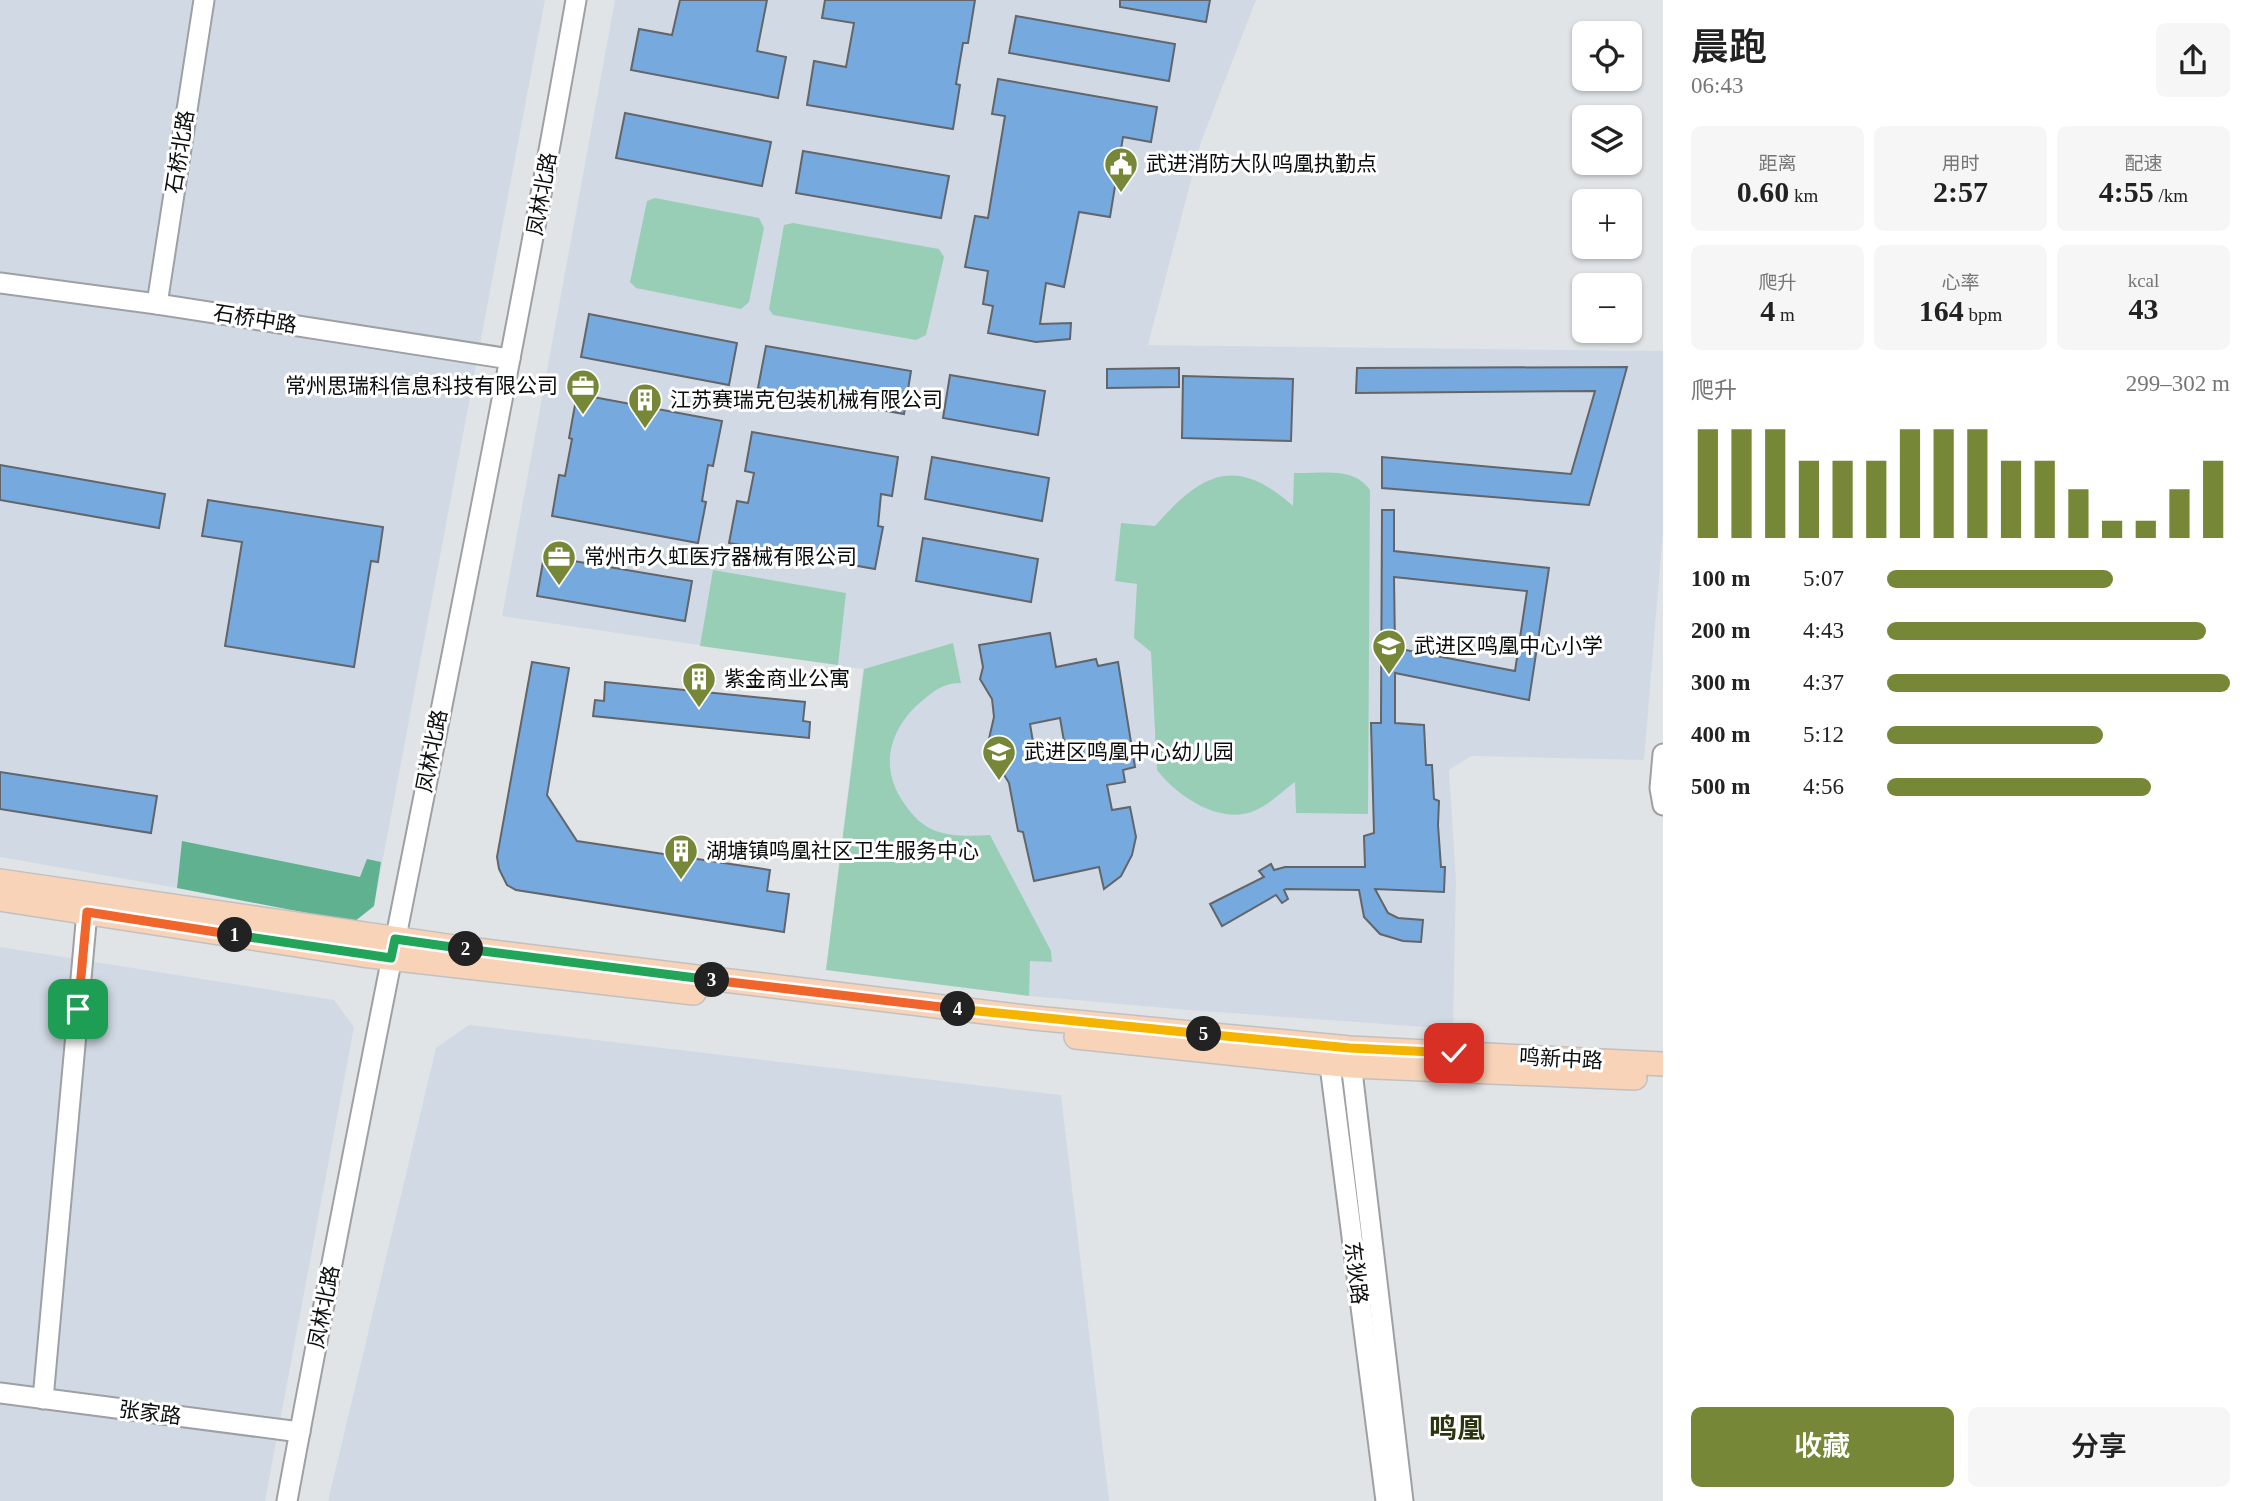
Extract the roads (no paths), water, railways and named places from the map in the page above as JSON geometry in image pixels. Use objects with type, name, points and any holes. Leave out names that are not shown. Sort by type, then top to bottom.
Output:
[{"type":"main road","name":"鸣新中路","points":[[0,881],[393,949]]},
{"type":"main road","name":"鸣新中路","points":[[0,899],[393,949],[883,1001],[1340,1056],[1663,1079]]},
{"type":"main road","name":"鸣新中路","points":[[1340,1056],[1663,1064]]},
{"type":"street","name":"石桥北路","points":[[157,304],[204,0]]},
{"type":"street","name":"凤林北路","points":[[287,1501],[536,229],[576,0]]},
{"type":"street","name":"石桥中路","points":[[0,283],[157,304],[510,359]]},
{"type":"street","points":[[1663,754],[1660,788],[1663,805]]},
{"type":"street","points":[[43,1399],[87,912]]},
{"type":"street","name":"东狄路","points":[[1340,1056],[1386,1501]]},
{"type":"street","name":"东狄路","points":[[1340,1056],[1403,1501]]},
{"type":"street","name":"张家路","points":[[0,1393],[300,1432]]},
{"type":"place","name":"武进消防大队呜凰执勤点","points":[[1121,194]]},
{"type":"place","name":"常州思瑞科信息科技有限公司","points":[[583,416]]},
{"type":"place","name":"江苏赛瑞克包装机械有限公司","points":[[645,430]]},
{"type":"place","name":"常州市久虹医疗器械有限公司","points":[[559,587]]},
{"type":"place","name":"武进区鸣凰中心小学","points":[[1389,676]]},
{"type":"place","name":"紫金商业公寓","points":[[699,709]]},
{"type":"place","name":"武进区鸣凰中心幼儿园","points":[[999,782]]},
{"type":"place","name":"湖塘镇鸣凰社区卫生服务中心","points":[[681,881]]},
{"type":"district","name":"鸣凰","points":[[1457,1428]]}]
